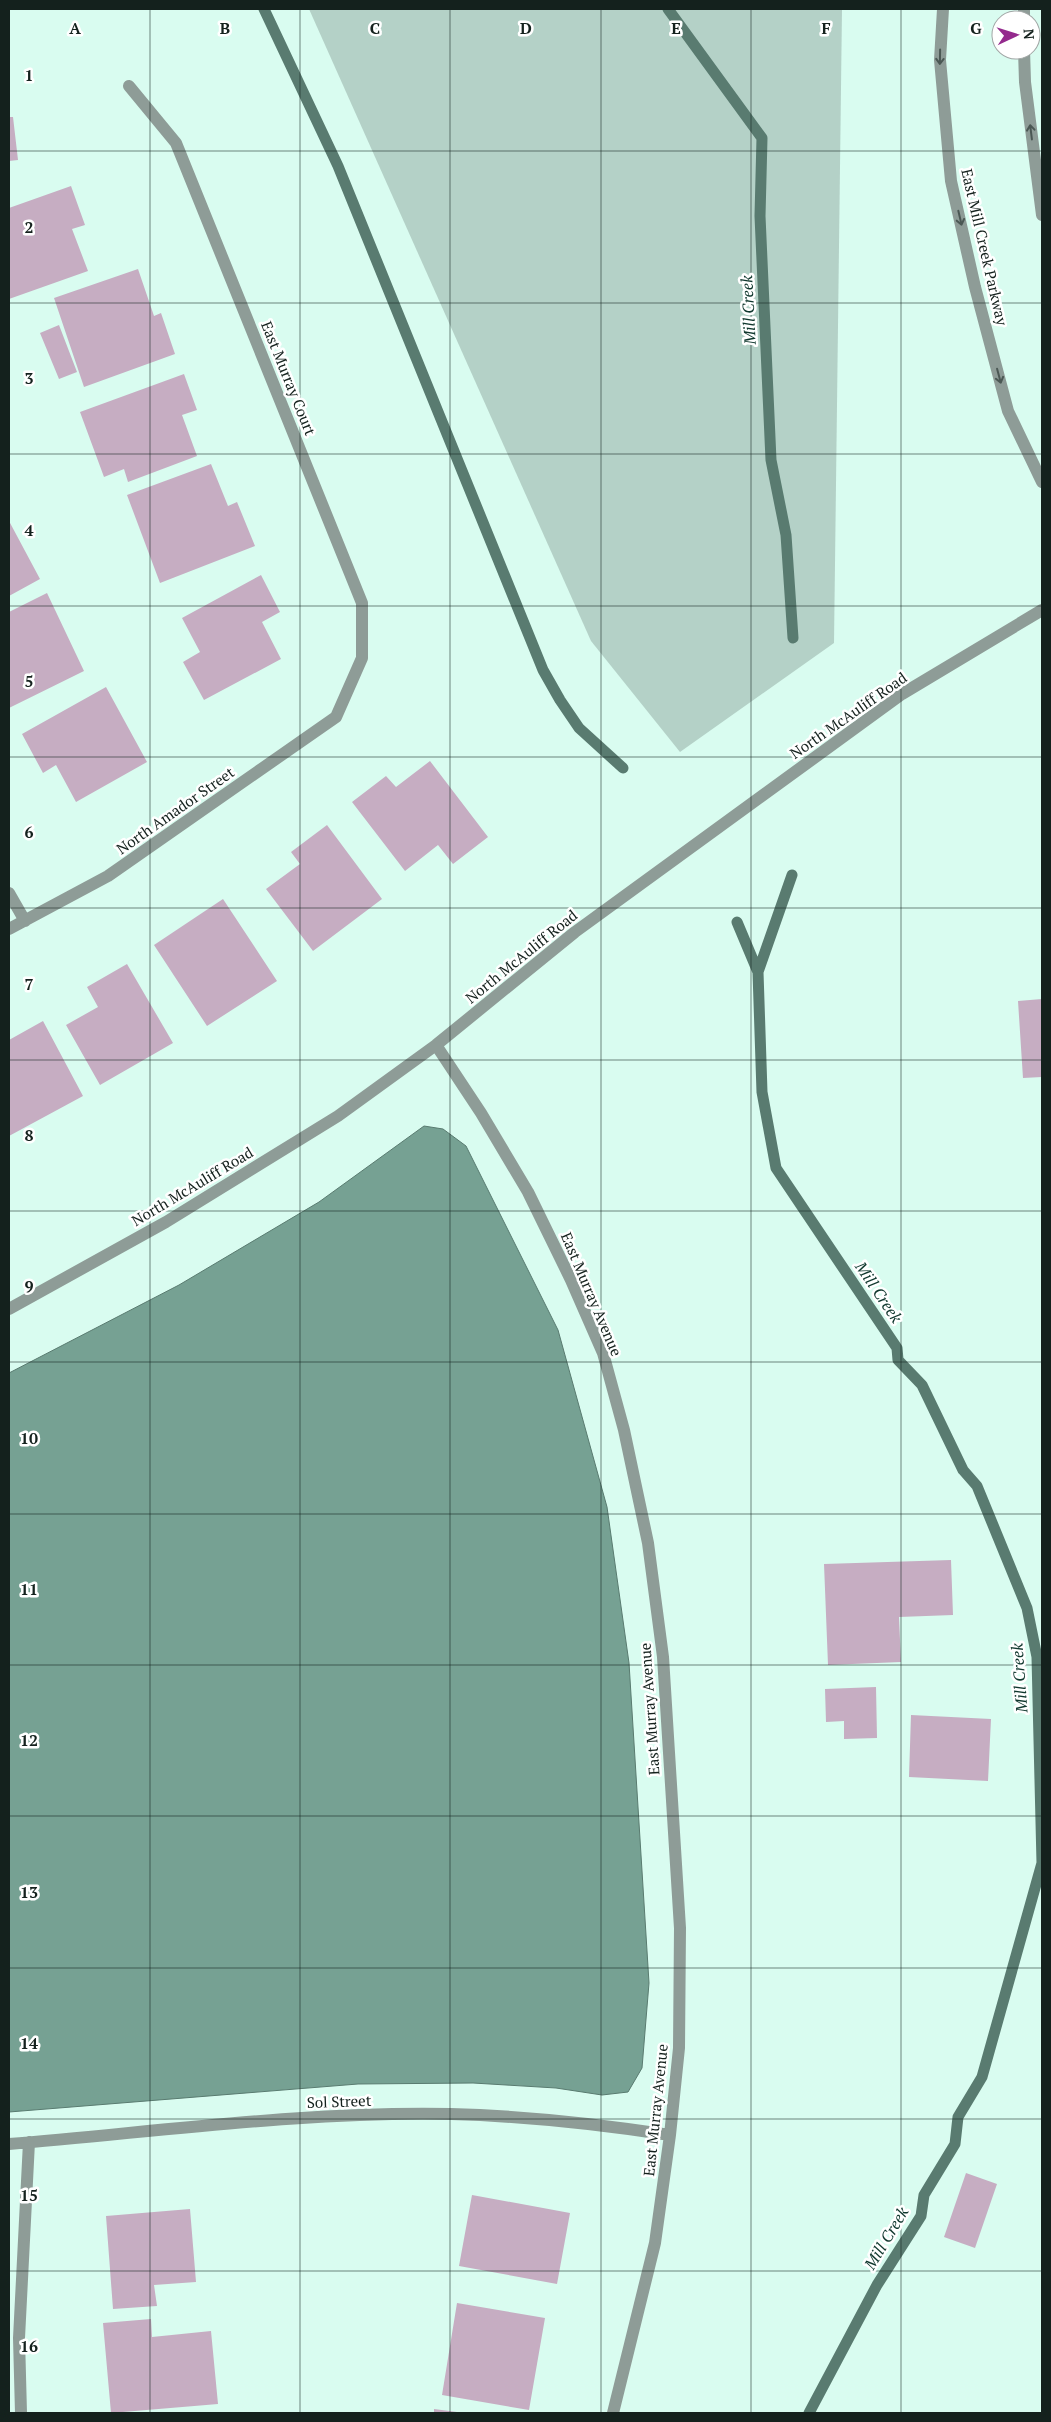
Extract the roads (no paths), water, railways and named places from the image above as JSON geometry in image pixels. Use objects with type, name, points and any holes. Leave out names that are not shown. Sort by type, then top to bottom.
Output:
[{"type":"street","name":"East Mill Creek Parkway","points":[[943,9],[940,60],[951,181],[975,287],[1008,411],[1042,482]]},
{"type":"street","points":[[1024,60],[1025,82],[1042,215]]},
{"type":"street","name":"East Murray Court","points":[[129,86],[176,143],[362,603],[362,658],[345,699]]},
{"type":"street","name":"North McAuliff Road","points":[[9,1309],[166,1222],[338,1116],[436,1045],[575,932],[902,694],[1042,610]]},
{"type":"street","name":"North Amador Street","points":[[9,929],[108,876],[179,828],[336,717],[345,699]]},
{"type":"street","points":[[9,893],[25,920]]},
{"type":"street","name":"East Murray Avenue","points":[[436,1045],[481,1113],[528,1192],[571,1280],[603,1353],[624,1430],[648,1543],[663,1657],[680,1928],[679,2048],[670,2136],[655,2243],[613,2413]]},
{"type":"street","name":"Sol Street","points":[[9,2144],[260,2121],[345,2116],[451,2114],[615,2126],[670,2136]]},
{"type":"street","points":[[20,2413],[19,2338],[28,2142]]},
{"type":"waterway","points":[[264,9],[338,166],[543,670],[579,728],[623,768]]},
{"type":"waterway","name":"Mill Creek","points":[[668,9],[762,138],[760,216],[771,460],[786,535],[793,638]]},
{"type":"waterway","name":"Mill Creek","points":[[792,875],[758,972],[762,1092],[776,1168],[897,1348],[898,1360],[922,1385],[963,1470],[977,1486],[1027,1608],[1037,1657],[1042,1863],[982,2077],[958,2117],[955,2144],[924,2195],[921,2216],[877,2285],[809,2413]]},
{"type":"waterway","points":[[737,922],[758,972]]}]
